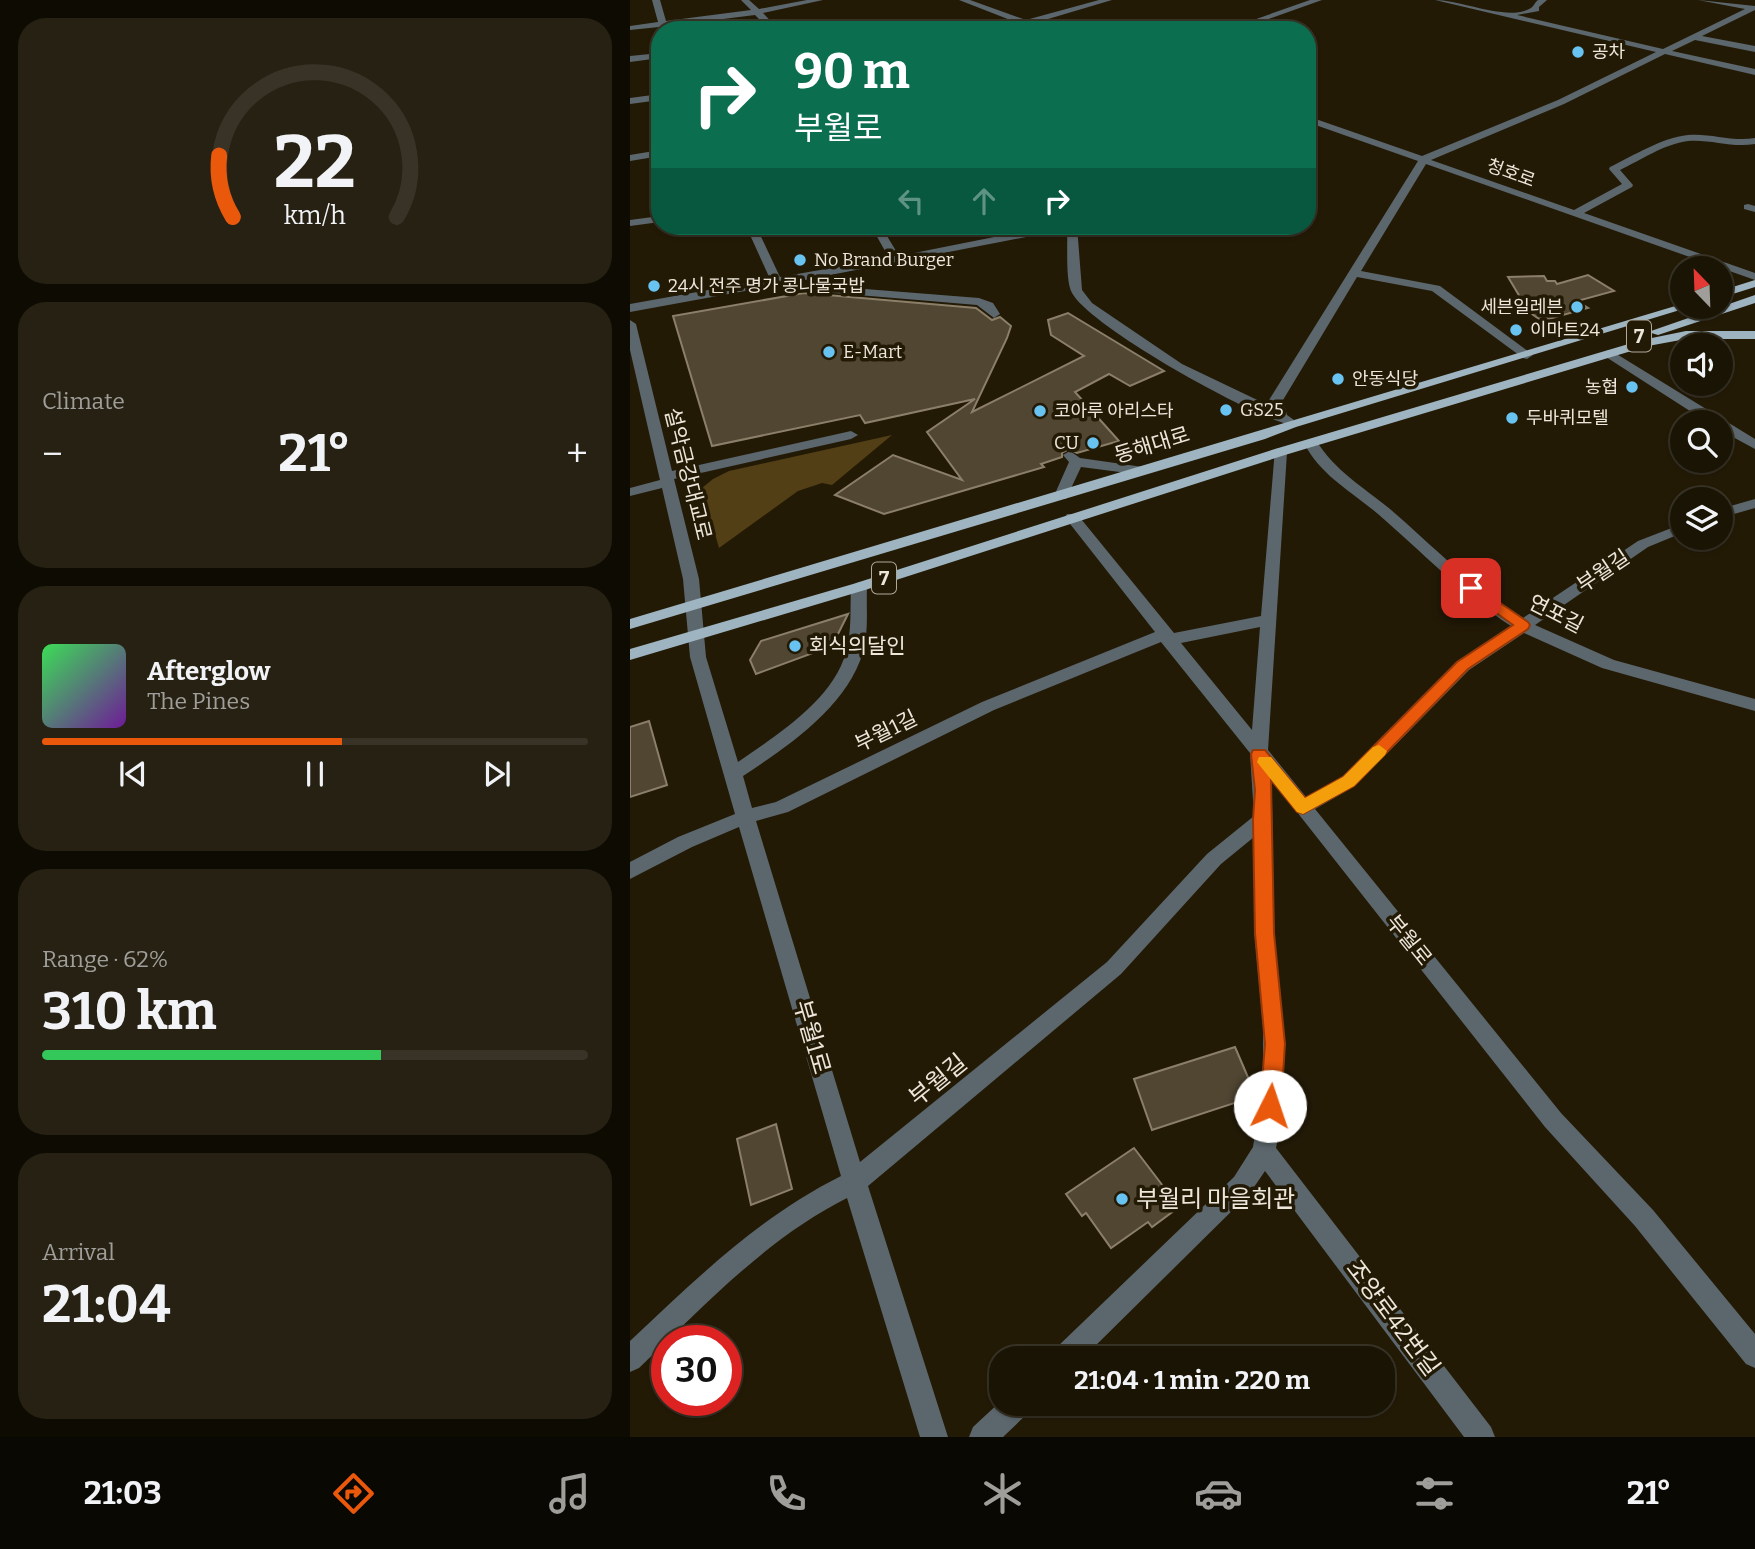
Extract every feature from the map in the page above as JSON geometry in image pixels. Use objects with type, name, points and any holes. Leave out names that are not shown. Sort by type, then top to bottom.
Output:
[{"type":"main road","points":[[1733,290],[1754,283]]},
{"type":"main road","name":"7","points":[[1526,379],[1581,353],[1755,299]]},
{"type":"main road","name":"동해대로","points":[[630,624],[1260,436],[1286,420],[1527,355],[1670,311]]},
{"type":"main road","name":"7","points":[[630,655],[859,586],[1280,452],[1610,354],[1686,335],[1755,335]]},
{"type":"main road","points":[[1286,420],[1311,443]]},
{"type":"street","points":[[656,0],[661,21]]},
{"type":"street","points":[[745,0],[766,21]]},
{"type":"street","points":[[701,21],[819,0]]},
{"type":"street","points":[[963,0],[1021,21]]},
{"type":"street","points":[[1033,21],[1108,0]]},
{"type":"street","points":[[1256,21],[1318,0]]},
{"type":"street","points":[[1439,0],[1755,72]]},
{"type":"street","points":[[1510,16],[1536,9],[1534,7],[1544,0]]},
{"type":"street","points":[[1702,0],[1754,8]]},
{"type":"street","points":[[1286,420],[1276,400],[1424,159],[1561,102],[1754,8]]},
{"type":"street","points":[[630,28],[651,27]]},
{"type":"street","points":[[1693,37],[1755,49]]},
{"type":"street","points":[[630,59],[651,56]]},
{"type":"street","points":[[630,101],[651,98]]},
{"type":"street","name":"청호로","points":[[1316,122],[1692,256]]},
{"type":"street","points":[[1574,215],[1628,185],[1615,169],[1679,139],[1696,138],[1731,146],[1755,141]]},
{"type":"street","points":[[630,158],[651,154]]},
{"type":"street","points":[[630,223],[651,220]]},
{"type":"street","points":[[755,235],[776,281]]},
{"type":"street","points":[[881,235],[895,260]]},
{"type":"street","points":[[630,308],[1020,235]]},
{"type":"street","points":[[1073,235],[1076,290],[1088,306],[1178,367],[1286,420]]},
{"type":"street","points":[[1733,267],[1755,266]]},
{"type":"street","points":[[1354,273],[1436,288],[1527,355]]},
{"type":"street","name":"청호로","points":[[1733,274],[1754,283]]},
{"type":"street","points":[[762,284],[979,302],[989,306],[994,314]]},
{"type":"street","points":[[742,287],[804,293]]},
{"type":"street","name":"설악금강대교로","points":[[630,324],[691,579],[695,636]]},
{"type":"street","points":[[1610,354],[1698,410]]},
{"type":"street","points":[[1733,432],[1755,445]]},
{"type":"street","points":[[630,492],[668,479],[851,435]]},
{"type":"street","name":"연포길","points":[[1311,443],[1317,460],[1382,510],[1454,575],[1523,625],[1622,671],[1755,705]]},
{"type":"street","points":[[1076,1346],[1241,1185],[1264,1152],[1269,1131],[1275,1044],[1265,933],[1261,820],[1264,790],[1259,754],[1280,452]]},
{"type":"street","points":[[1061,496],[1073,458],[1143,471]]},
{"type":"street","points":[[1733,509],[1755,503]]},
{"type":"street","name":"부월로","points":[[1072,517],[1553,1120],[1644,1218],[1755,1355]]},
{"type":"street","name":"부월길","points":[[1303,807],[1349,781],[1463,666],[1643,544],[1670,533]]},
{"type":"street","points":[[733,774],[799,724],[844,676],[852,661],[857,638],[859,586]]},
{"type":"street","name":"부월1길","points":[[630,871],[656,855],[746,816],[781,807],[988,706],[1166,637],[1268,620]]},
{"type":"street","name":"부월1로","points":[[695,636],[698,657],[854,1182],[934,1437]]},
{"type":"street","name":"부월길","points":[[630,1359],[730,1264],[810,1204],[854,1182],[1114,968],[1214,859],[1261,820]]},
{"type":"street","name":"조양로42번길","points":[[1264,1152],[1339,1245],[1481,1437]]},
{"type":"street","points":[[983,1437],[1005,1416]]},
{"type":"shaded area","points":[[892,435],[832,485],[822,483],[798,491],[719,548],[702,488],[713,479],[729,471]]},
{"type":"building","points":[[1588,275],[1614,291],[1577,301],[1588,308],[1542,321],[1529,312],[1508,277],[1544,276],[1547,281],[1555,281],[1557,284]]},
{"type":"building","points":[[804,293],[976,308],[992,320],[1000,317],[1011,326],[972,412],[1084,356],[1051,335],[1048,320],[1068,313],[1164,371],[1130,386],[1109,374],[1075,392],[1119,441],[1077,453],[1069,449],[1062,453],[1062,457],[1041,464],[1044,467],[884,514],[835,495],[893,455],[962,480],[927,432],[975,399],[865,423],[860,415],[712,446],[673,316]]},
{"type":"building","points":[[848,614],[832,646],[756,674],[750,660],[761,641]]},
{"type":"building","points":[[649,721],[667,785],[630,797],[630,727]]},
{"type":"building","points":[[1235,1047],[1256,1096],[1152,1130],[1134,1079]]},
{"type":"building","points":[[776,1124],[792,1189],[751,1205],[737,1139]]},
{"type":"building","points":[[1134,1148],[1179,1207],[1152,1227],[1148,1222],[1111,1248],[1086,1213],[1082,1216],[1066,1194]]},
{"type":"slow traffic","points":[[1265,762],[1303,807],[1349,781],[1379,751]]},
{"type":"place","name":"공차","points":[[1578,52]]},
{"type":"place","name":"No Brand Burger","points":[[800,260]]},
{"type":"place","name":"24시 전주 명가 콩나물국밥","points":[[654,286]]},
{"type":"place","name":"세븐일레븐","points":[[1577,307]]},
{"type":"place","name":"이마트24","points":[[1516,330]]},
{"type":"place","name":"E-Mart","points":[[829,352]]},
{"type":"place","name":"안동식당","points":[[1338,379]]},
{"type":"place","name":"농협","points":[[1632,387]]},
{"type":"place","name":"GS25","points":[[1226,410]]},
{"type":"place","name":"코아루 아리스타","points":[[1040,411]]},
{"type":"place","name":"두바퀴모텔","points":[[1512,418]]},
{"type":"place","name":"CU","points":[[1093,443]]},
{"type":"place","name":"회식의달인","points":[[795,646]]},
{"type":"place","name":"부월리 마을회관","points":[[1122,1199]]},
{"type":"route","points":[[1270,1106],[1275,1044],[1265,933],[1261,820],[1264,790],[1259,754],[1303,807],[1349,781],[1463,666],[1523,625],[1471,588]]}]
